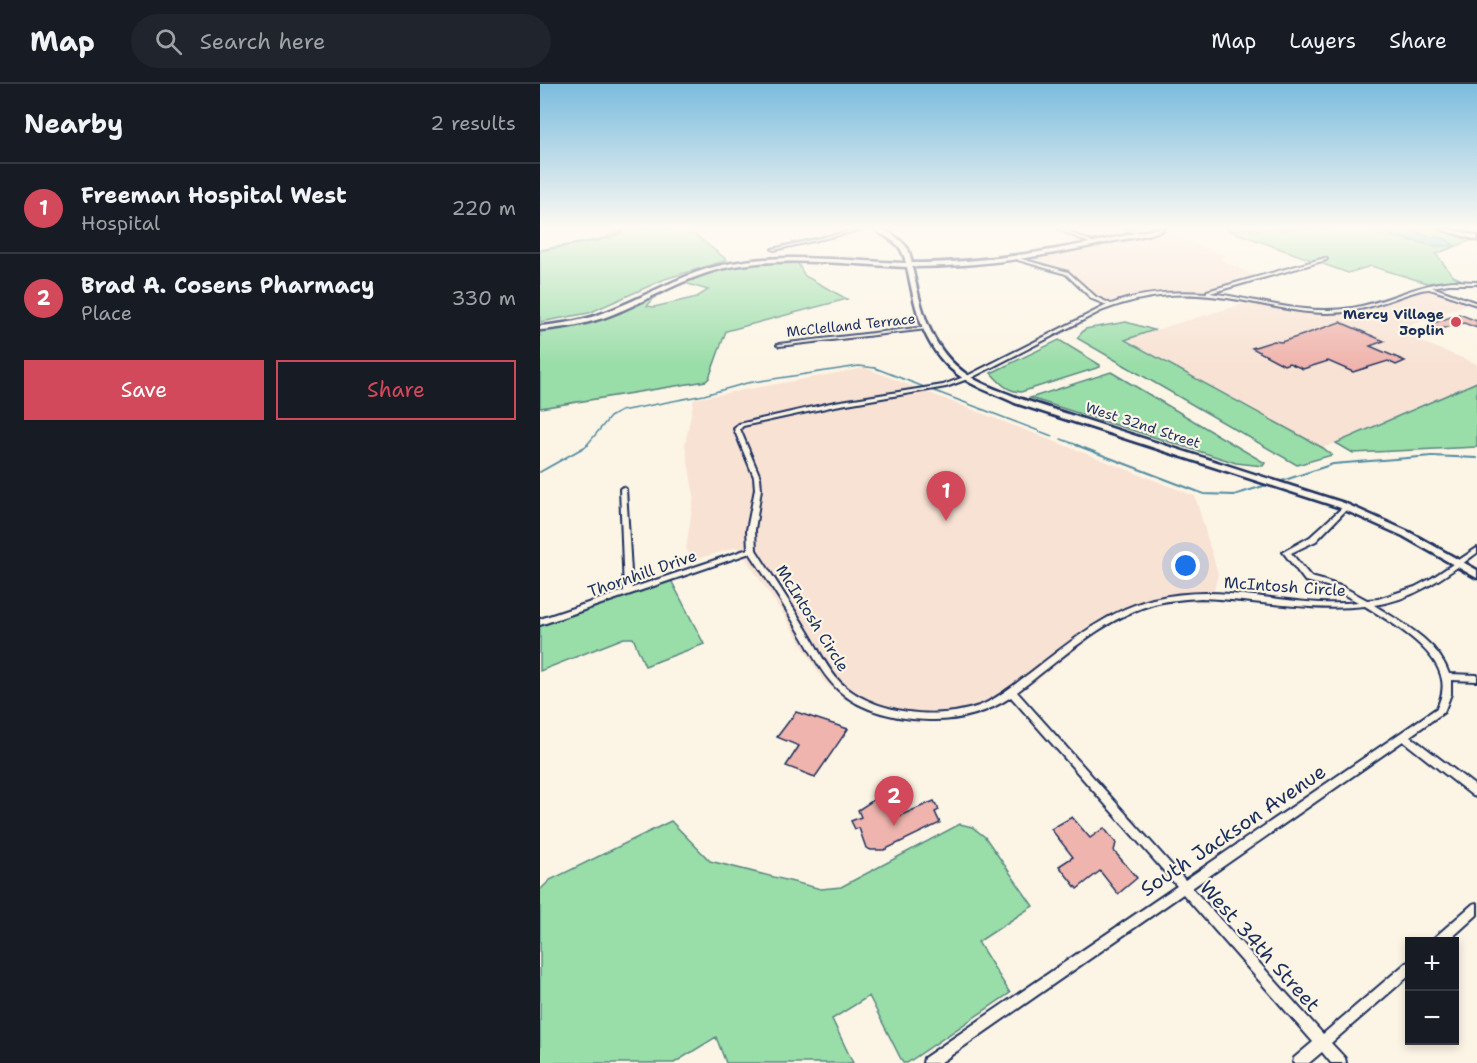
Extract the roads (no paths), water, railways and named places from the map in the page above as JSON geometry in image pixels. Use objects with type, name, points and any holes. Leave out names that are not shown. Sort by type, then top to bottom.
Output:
[{"type":"main road","points":[[540,328],[576,323],[606,314],[675,281],[696,275]]},
{"type":"main road","name":"West 32nd Street","points":[[913,275],[917,302],[925,328],[940,355],[967,378],[1018,401],[1346,507],[1406,534],[1477,574]]},
{"type":"street","points":[[1069,275],[1094,298],[1110,305]]},
{"type":"street","points":[[1201,294],[1270,275]]},
{"type":"street","points":[[752,550],[751,530],[758,489],[757,477],[737,427],[835,404],[944,386],[967,378],[1110,305],[1142,295],[1177,292],[1249,300],[1285,309],[1340,311],[1365,307],[1429,287],[1458,282],[1477,283]]},
{"type":"street","points":[[1429,287],[1477,304]]},
{"type":"street","name":"McClelland Terrace","points":[[779,345],[925,328]]},
{"type":"street","points":[[622,489],[628,592]]},
{"type":"street","points":[[1346,507],[1313,539],[1287,552],[1308,579],[1334,584],[1422,641],[1437,658],[1446,677],[1477,678]]},
{"type":"street","name":"Thornhill Drive","points":[[540,622],[752,550]]},
{"type":"street","name":"McIntosh Circle","points":[[752,550],[830,675],[845,691],[864,703],[909,716],[934,717],[969,712],[998,701],[1109,620],[1144,604],[1171,598],[1207,596],[1327,606],[1369,605],[1410,593],[1458,563]]},
{"type":"street","points":[[1458,563],[1477,550]]},
{"type":"street","name":"South Jackson Avenue","points":[[929,1063],[1182,886],[1441,710],[1447,692],[1446,677]]},
{"type":"street","name":"West 34th Street","points":[[1011,691],[1340,1063]]},
{"type":"street","points":[[1404,737],[1477,793]]},
{"type":"street","points":[[1444,937],[1477,908]]},
{"type":"street","points":[[1299,1063],[1405,971]]},
{"type":"waterway","points":[[586,446],[610,417],[621,411],[704,395],[747,383],[859,366],[875,368],[924,387]]},
{"type":"waterway","points":[[932,390],[1052,436]]},
{"type":"waterway","points":[[1061,439],[1080,446]]},
{"type":"waterway","points":[[540,472],[588,445]]},
{"type":"waterway","points":[[1076,445],[1204,494],[1234,495],[1270,484]]},
{"type":"waterway","points":[[1282,481],[1333,464],[1432,456],[1477,458]]},
{"type":"place","name":"Mercy Village Joplin","points":[[1456,322]]},
{"type":"place","name":"Freeman Hospital West","points":[[946,521]]},
{"type":"place","name":"Brad A. Cosens Pharmacy","points":[[894,826]]}]
